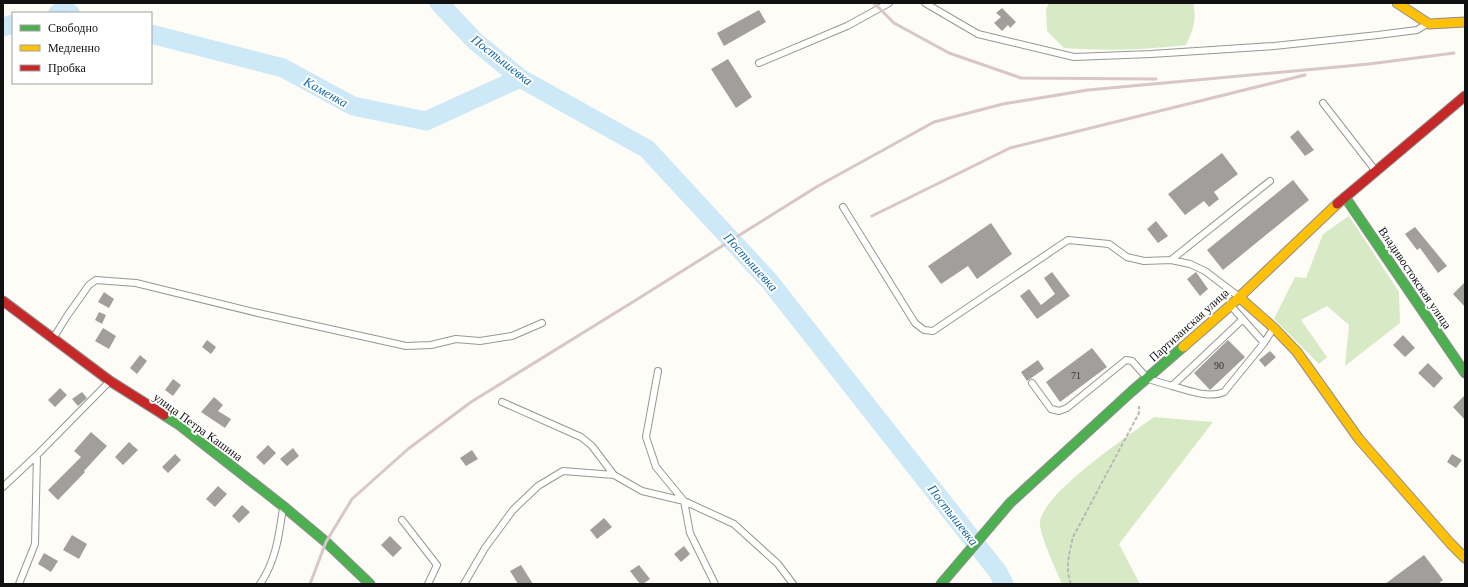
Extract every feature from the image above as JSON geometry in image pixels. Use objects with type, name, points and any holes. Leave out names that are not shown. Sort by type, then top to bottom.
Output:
[{"type":"main road","points":[[1397,3],[1429,24],[1465,22]]},
{"type":"main road","name":"Партизанская улица","points":[[941,584],[1010,503],[1131,392],[1231,306],[1345,197],[1465,96]]},
{"type":"main road","name":"Владивостокская улица","points":[[1345,197],[1465,373]]},
{"type":"main road","points":[[1240,297],[1274,328],[1297,352],[1359,439],[1450,544],[1465,558]]},
{"type":"main road","name":"улица Петра Кашина","points":[[3,301],[110,381],[178,424],[284,506],[326,542],[370,584]]},
{"type":"lane","points":[[759,63],[847,26],[889,3]]},
{"type":"lane","points":[[925,3],[978,34],[1074,57],[1151,54],[1281,45],[1417,30],[1429,24]]},
{"type":"lane","points":[[1323,103],[1376,171]]},
{"type":"lane","points":[[1171,260],[1270,181]]},
{"type":"lane","points":[[843,207],[915,323],[924,330],[933,331],[1068,240],[1109,244],[1127,257],[1144,261],[1171,260],[1190,264],[1205,271],[1240,297]]},
{"type":"lane","points":[[53,339],[89,285],[96,280],[136,283],[258,313],[406,346],[431,345],[456,339],[480,341],[512,336],[542,323]]},
{"type":"lane","points":[[1231,306],[1264,342]]},
{"type":"lane","points":[[1172,386],[1243,319]]},
{"type":"lane","points":[[1032,383],[1051,409],[1059,411],[1067,408],[1126,360],[1132,361],[1148,378],[1172,386],[1210,395],[1217,395],[1224,392],[1274,328]]},
{"type":"lane","points":[[658,371],[646,437],[656,467],[684,501],[690,533],[715,584]]},
{"type":"lane","points":[[3,487],[110,381]]},
{"type":"lane","points":[[502,402],[581,437],[592,446],[614,474],[642,491],[684,501],[734,524],[778,564],[793,584]]},
{"type":"lane","points":[[19,584],[35,544],[37,455]]},
{"type":"lane","points":[[464,584],[485,548],[513,510],[538,486],[563,471],[614,474]]},
{"type":"lane","points":[[260,584],[268,574],[276,552],[284,506]]},
{"type":"lane","points":[[402,520],[437,565],[428,584]]},
{"type":"path","points":[[1071,584],[1068,576],[1067,560],[1073,537],[1139,413],[1139,406],[1131,392]]},
{"type":"green space","points":[[1049,3],[1193,3],[1195,15],[1186,45],[1125,50],[1064,48],[1047,31],[1046,9]]},
{"type":"green space","points":[[1349,216],[1399,292],[1400,323],[1345,366],[1349,325],[1327,306],[1301,320],[1327,357],[1319,364],[1274,319],[1295,277],[1306,278],[1323,234]]},
{"type":"green space","points":[[1154,417],[1213,422],[1119,544],[1140,584],[1062,584],[1052,562],[1040,526],[1040,521],[1046,509],[1072,480],[1108,450]]},
{"type":"building","points":[[1002,8],[1016,22],[1010,28],[1008,25],[1002,31],[994,23],[1001,17],[996,13]]},
{"type":"building","points":[[759,10],[766,22],[724,46],[717,33]]},
{"type":"building","points":[[728,59],[752,97],[736,108],[711,69]]},
{"type":"building","points":[[1298,130],[1314,150],[1305,156],[1290,137]]},
{"type":"building","points":[[1222,153],[1238,174],[1214,192],[1219,199],[1209,207],[1204,201],[1185,215],[1168,194]]},
{"type":"building","points":[[1293,180],[1309,200],[1223,270],[1207,250]]},
{"type":"building","points":[[1156,221],[1168,236],[1158,243],[1147,229]]},
{"type":"building","points":[[991,223],[1012,254],[977,279],[968,266],[941,284],[928,266]]},
{"type":"building","points":[[1415,227],[1447,266],[1438,273],[1420,248],[1417,250],[1405,234]]},
{"type":"building","points":[[1052,272],[1070,296],[1037,319],[1020,296],[1029,289],[1041,305],[1055,294],[1044,278]]},
{"type":"building","points":[[1196,272],[1208,289],[1200,296],[1187,279]]},
{"type":"building","points":[[1465,282],[1465,307],[1453,294]]},
{"type":"building","points":[[104,292],[114,299],[109,308],[98,302]]},
{"type":"building","points":[[99,312],[106,315],[102,324],[95,320]]},
{"type":"building","points":[[103,328],[116,336],[109,349],[95,341]]},
{"type":"building","points":[[1403,335],[1415,348],[1405,357],[1393,345]]},
{"type":"building","points":[[207,340],[216,347],[211,354],[202,347]]},
{"type":"building","points":[[1228,340],[1245,357],[1210,390],[1194,373]]},
{"type":"building","points":[[1092,348],[1107,367],[1060,402],[1046,382]]},
{"type":"building","points":[[1270,351],[1276,357],[1265,367],[1259,360]]},
{"type":"building","points":[[140,355],[147,361],[137,374],[130,368]]},
{"type":"building","points":[[1038,360],[1044,369],[1027,381],[1021,372]]},
{"type":"building","points":[[1428,363],[1443,378],[1434,388],[1418,373]]},
{"type":"building","points":[[173,379],[181,385],[173,396],[165,390]]},
{"type":"building","points":[[60,388],[67,395],[55,407],[48,400]]},
{"type":"building","points":[[82,392],[87,398],[78,406],[72,399]]},
{"type":"building","points":[[1465,395],[1465,420],[1453,407]]},
{"type":"building","points":[[214,397],[223,405],[218,411],[231,419],[225,428],[201,412]]},
{"type":"building","points":[[91,432],[107,446],[58,500],[48,490],[81,457],[74,451]]},
{"type":"building","points":[[129,442],[138,450],[123,465],[115,457]]},
{"type":"building","points":[[268,445],[276,453],[264,465],[256,457]]},
{"type":"building","points":[[293,448],[299,456],[287,466],[280,459]]},
{"type":"building","points":[[472,450],[478,459],[466,466],[460,458]]},
{"type":"building","points":[[175,454],[181,460],[168,473],[162,467]]},
{"type":"building","points":[[1452,454],[1462,460],[1456,468],[1447,462]]},
{"type":"building","points":[[218,486],[227,494],[215,507],[206,499]]},
{"type":"building","points":[[242,505],[250,512],[239,523],[232,516]]},
{"type":"building","points":[[604,518],[612,527],[597,539],[590,530]]},
{"type":"building","points":[[72,535],[87,544],[79,559],[63,550]]},
{"type":"building","points":[[390,536],[402,548],[393,557],[381,545]]},
{"type":"building","points":[[684,546],[690,554],[681,562],[674,554]]},
{"type":"building","points":[[44,553],[58,561],[51,572],[38,564]]},
{"type":"building","points":[[1424,555],[1443,580],[1438,584],[1385,584]]},
{"type":"building","points":[[521,565],[533,584],[518,584],[510,571]]},
{"type":"building","points":[[639,565],[650,579],[643,584],[640,584],[630,571]]},
{"type":"waterway","name":"Постышевка","points":[[439,3],[475,41],[520,78],[647,149],[770,282],[998,572],[1004,584]]},
{"type":"waterway","name":"Каменка","points":[[61,12],[67,12]]},
{"type":"waterway","name":"Каменка","points":[[3,27],[12,24]]},
{"type":"waterway","name":"Каменка","points":[[152,34],[283,68],[353,106],[426,121],[520,78]]},
{"type":"railway","points":[[874,3],[894,23],[949,53],[1021,78],[1156,79]]},
{"type":"railway","points":[[310,584],[326,542],[352,499],[408,449],[471,402],[818,186],[934,122],[1003,104],[1088,90],[1369,64],[1454,53]]},
{"type":"railway","points":[[872,216],[1010,148],[1305,75]]},
{"type":"traffic: fast","points":[[1345,197],[1465,373]]},
{"type":"traffic: fast","points":[[941,584],[1010,503],[1131,392],[1183,347]]},
{"type":"traffic: fast","points":[[164,415],[178,424],[283,506],[326,542],[370,584]]},
{"type":"traffic: slow","points":[[1397,3],[1429,24],[1465,22]]},
{"type":"traffic: slow","points":[[1183,347],[1231,305],[1337,204]]},
{"type":"traffic: slow","points":[[1239,297],[1274,328],[1297,352],[1359,439],[1450,543],[1465,558]]},
{"type":"traffic: jam","points":[[1337,204],[1465,96]]},
{"type":"traffic: jam","points":[[3,301],[110,381],[164,415]]}]
